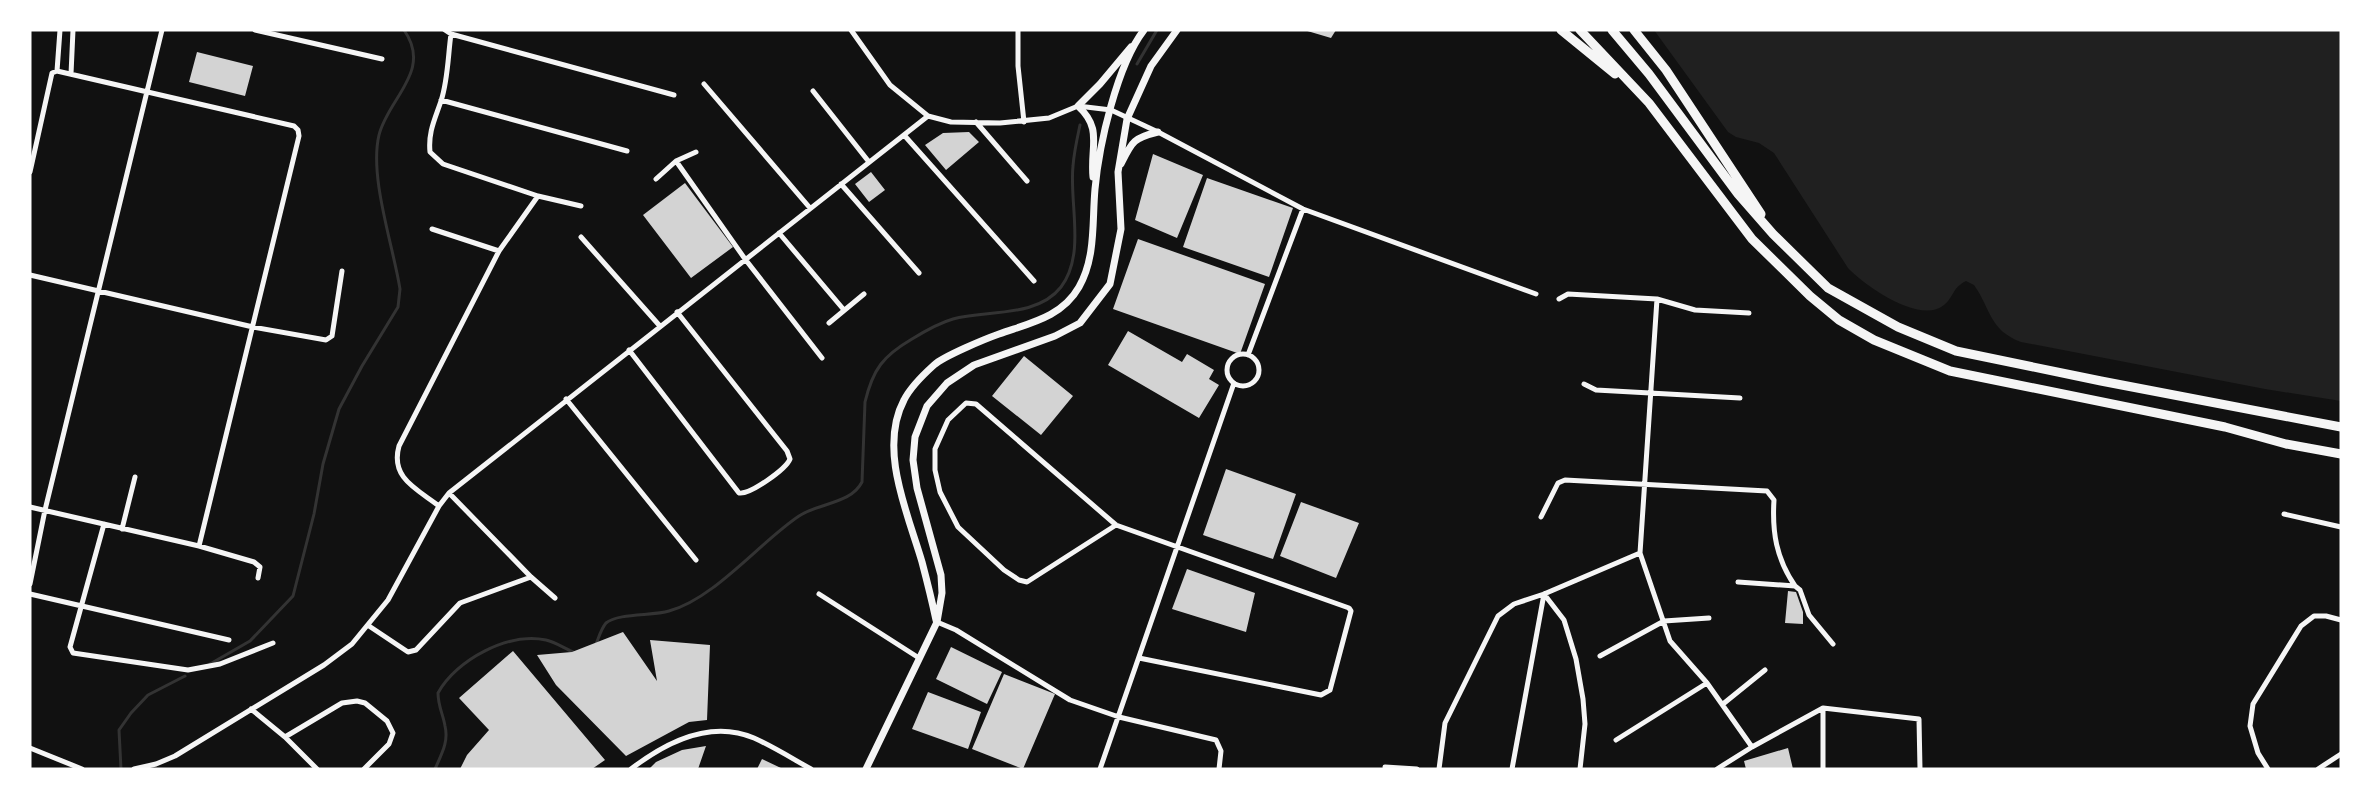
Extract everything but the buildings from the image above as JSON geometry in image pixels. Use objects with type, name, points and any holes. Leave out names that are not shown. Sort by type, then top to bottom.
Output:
[{"type":"highway","points":[[1561,30],[1648,103]]},
{"type":"highway","points":[[1580,30],[1648,103],[1752,239],[1810,296],[1839,320],[1874,340],[1950,371],[2225,427],[2341,456]]},
{"type":"highway","points":[[1612,30],[1649,74],[1738,194],[1773,234],[1828,288],[1898,327],[1956,351],[2341,427]]},
{"type":"highway","points":[[1634,30],[1666,70],[1773,234]]},
{"type":"highway","points":[[2267,412],[2289,411],[2341,421]]},
{"type":"street","points":[[30,172],[55,72],[60,30]]},
{"type":"street","points":[[71,74],[73,30]]},
{"type":"street","points":[[30,584],[45,510],[162,30]]},
{"type":"street","points":[[255,30],[382,59]]},
{"type":"street","points":[[445,30],[451,34],[674,95]]},
{"type":"street","points":[[851,30],[890,85],[928,116],[951,122],[1024,122],[1049,118],[1078,106],[1100,84],[1144,30]]},
{"type":"street","points":[[1018,30],[1018,66],[1024,122]]},
{"type":"street","points":[[866,769],[937,622],[942,593],[941,575],[917,488],[913,460],[915,437],[927,406],[947,383],[974,365],[1055,336],[1080,322],[1110,284],[1121,229],[1118,172],[1127,119],[1151,66],[1177,30]]},
{"type":"street","points":[[451,34],[441,100],[432,120],[428,138],[430,152],[435,159],[443,164],[537,196],[581,206]]},
{"type":"street","points":[[937,622],[922,562],[901,499],[894,447],[897,421],[905,399],[935,364],[996,335],[1048,317],[1065,305],[1080,286],[1092,249],[1095,189],[1102,144],[1111,110],[1136,40]]},
{"type":"street","points":[[55,72],[148,91],[294,126],[298,130],[299,136],[199,546]]},
{"type":"street","points":[[704,84],[810,208]]},
{"type":"street","points":[[813,91],[869,162]]},
{"type":"street","points":[[441,100],[627,151]]},
{"type":"street","points":[[1078,106],[1111,110],[1158,132],[1303,209],[1536,294]]},
{"type":"street","points":[[1078,106],[1088,115],[1093,126],[1092,158],[1095,189]]},
{"type":"street","points":[[134,769],[175,756],[324,665],[352,644],[388,600],[439,506],[449,493],[659,325],[928,116]]},
{"type":"street","points":[[976,122],[1027,181]]},
{"type":"street","points":[[1118,172],[1134,140],[1140,136],[1158,132]]},
{"type":"street","points":[[904,135],[1034,281]]},
{"type":"street","points":[[656,179],[676,160],[696,152]]},
{"type":"street","points":[[676,160],[745,259],[822,358]]},
{"type":"street","points":[[842,184],[919,273]]},
{"type":"street","points":[[439,506],[403,478],[397,468],[396,457],[399,446],[500,251],[537,196]]},
{"type":"street","points":[[1248,355],[1303,209]]},
{"type":"street","points":[[432,229],[500,251]]},
{"type":"street","points":[[779,233],[844,310]]},
{"type":"street","points":[[581,237],[659,325]]},
{"type":"street","points":[[30,275],[253,327],[330,340],[342,272]]},
{"type":"street","points":[[829,322],[864,294]]},
{"type":"street","points":[[1559,299],[1568,294],[1657,299],[1695,310],[1749,313]]},
{"type":"street","points":[[1657,299],[1640,553],[1670,641],[1707,683],[1752,747]]},
{"type":"street","points":[[629,350],[739,493],[750,492],[787,465],[790,459],[787,451],[677,312]]},
{"type":"street","points":[[1238,355],[1248,355],[1257,365],[1256,378],[1244,386],[1234,383],[1230,380],[1227,370],[1230,361],[1238,355]]},
{"type":"street","points":[[1100,769],[1234,383]]},
{"type":"street","points":[[1584,384],[1596,390],[1740,398]]},
{"type":"street","points":[[566,399],[696,560]]},
{"type":"street","points":[[1116,525],[1040,575],[1027,582],[1019,580],[1004,570],[958,527],[940,492],[935,470],[934,449],[948,420],[966,403],[976,404],[1116,525],[1349,608],[1351,615],[1330,690],[1321,695],[1139,658]]},
{"type":"street","points":[[122,529],[135,477]]},
{"type":"street","points":[[1540,517],[1561,481],[1770,493],[1774,500],[1775,542],[1788,575],[1800,591],[1809,615],[1833,644]]},
{"type":"street","points":[[449,493],[531,577],[555,598]]},
{"type":"street","points":[[30,507],[199,546],[258,563],[260,567],[258,578]]},
{"type":"street","points":[[2284,514],[2341,527]]},
{"type":"street","points":[[104,524],[80,605],[70,647],[73,653],[188,670],[220,664],[273,643]]},
{"type":"street","points":[[1439,769],[1445,723],[1498,616],[1514,603],[1544,594],[1640,553]]},
{"type":"street","points":[[369,626],[408,652],[412,652],[460,603],[531,577]]},
{"type":"street","points":[[1738,582],[1795,585]]},
{"type":"street","points":[[30,594],[229,640]]},
{"type":"street","points":[[819,594],[919,658]]},
{"type":"street","points":[[1512,769],[1544,594]]},
{"type":"street","points":[[1544,594],[1564,620],[1576,659],[1585,724],[1580,769]]},
{"type":"street","points":[[2268,769],[2258,753],[2250,726],[2253,704],[2301,626],[2314,616],[2341,620]]},
{"type":"street","points":[[1600,656],[1664,621],[1710,618]]},
{"type":"street","points":[[937,622],[957,630],[1070,700],[1119,717],[1216,740],[1221,760],[1219,769]]},
{"type":"street","points":[[1723,704],[1765,670]]},
{"type":"street","points":[[1616,740],[1707,683]]},
{"type":"street","points":[[285,737],[342,704],[357,701],[365,703],[387,721],[393,733],[389,744],[364,769]]},
{"type":"street","points":[[1823,708],[1823,769]]},
{"type":"street","points":[[1717,769],[1823,708],[1919,719],[1920,769]]},
{"type":"street","points":[[251,709],[285,737],[317,769]]},
{"type":"street","points":[[631,769],[672,741],[694,734],[716,732],[755,738],[811,769]]},
{"type":"street","points":[[30,748],[82,769]]},
{"type":"street","points":[[2318,769],[2341,754]]},
{"type":"street","points":[[161,762],[165,769]]},
{"type":"street","points":[[1384,767],[1417,769]]},
{"type":"shaded area","points":[[1654,30],[2341,30],[2341,401],[2265,389],[2021,342],[2010,337],[1997,325],[1974,285],[1966,281],[1958,287],[1944,305],[1934,310],[1907,307],[1893,300],[1866,284],[1848,268],[1774,153],[1759,143],[1736,137],[1728,132]]},
{"type":"waterway","points":[[210,664],[250,641],[293,596],[314,514],[323,464],[339,409],[398,307],[400,289],[379,191],[377,152],[379,135],[384,122],[406,84],[414,58],[412,45],[404,30]]},
{"type":"waterway","points":[[1137,64],[1157,30]]},
{"type":"waterway","points":[[596,644],[601,630],[611,620],[662,613],[686,605],[720,583],[799,516],[842,499],[857,489],[862,482],[865,402],[876,372],[894,351],[922,333],[953,319],[1010,311],[1039,304],[1061,287],[1069,274],[1075,244],[1072,180],[1080,125]]},
{"type":"waterway","points":[[435,769],[446,738],[438,693],[457,670],[484,651],[516,640],[546,640],[575,653]]},
{"type":"waterway","points":[[121,769],[119,730],[148,695],[185,676]]}]
